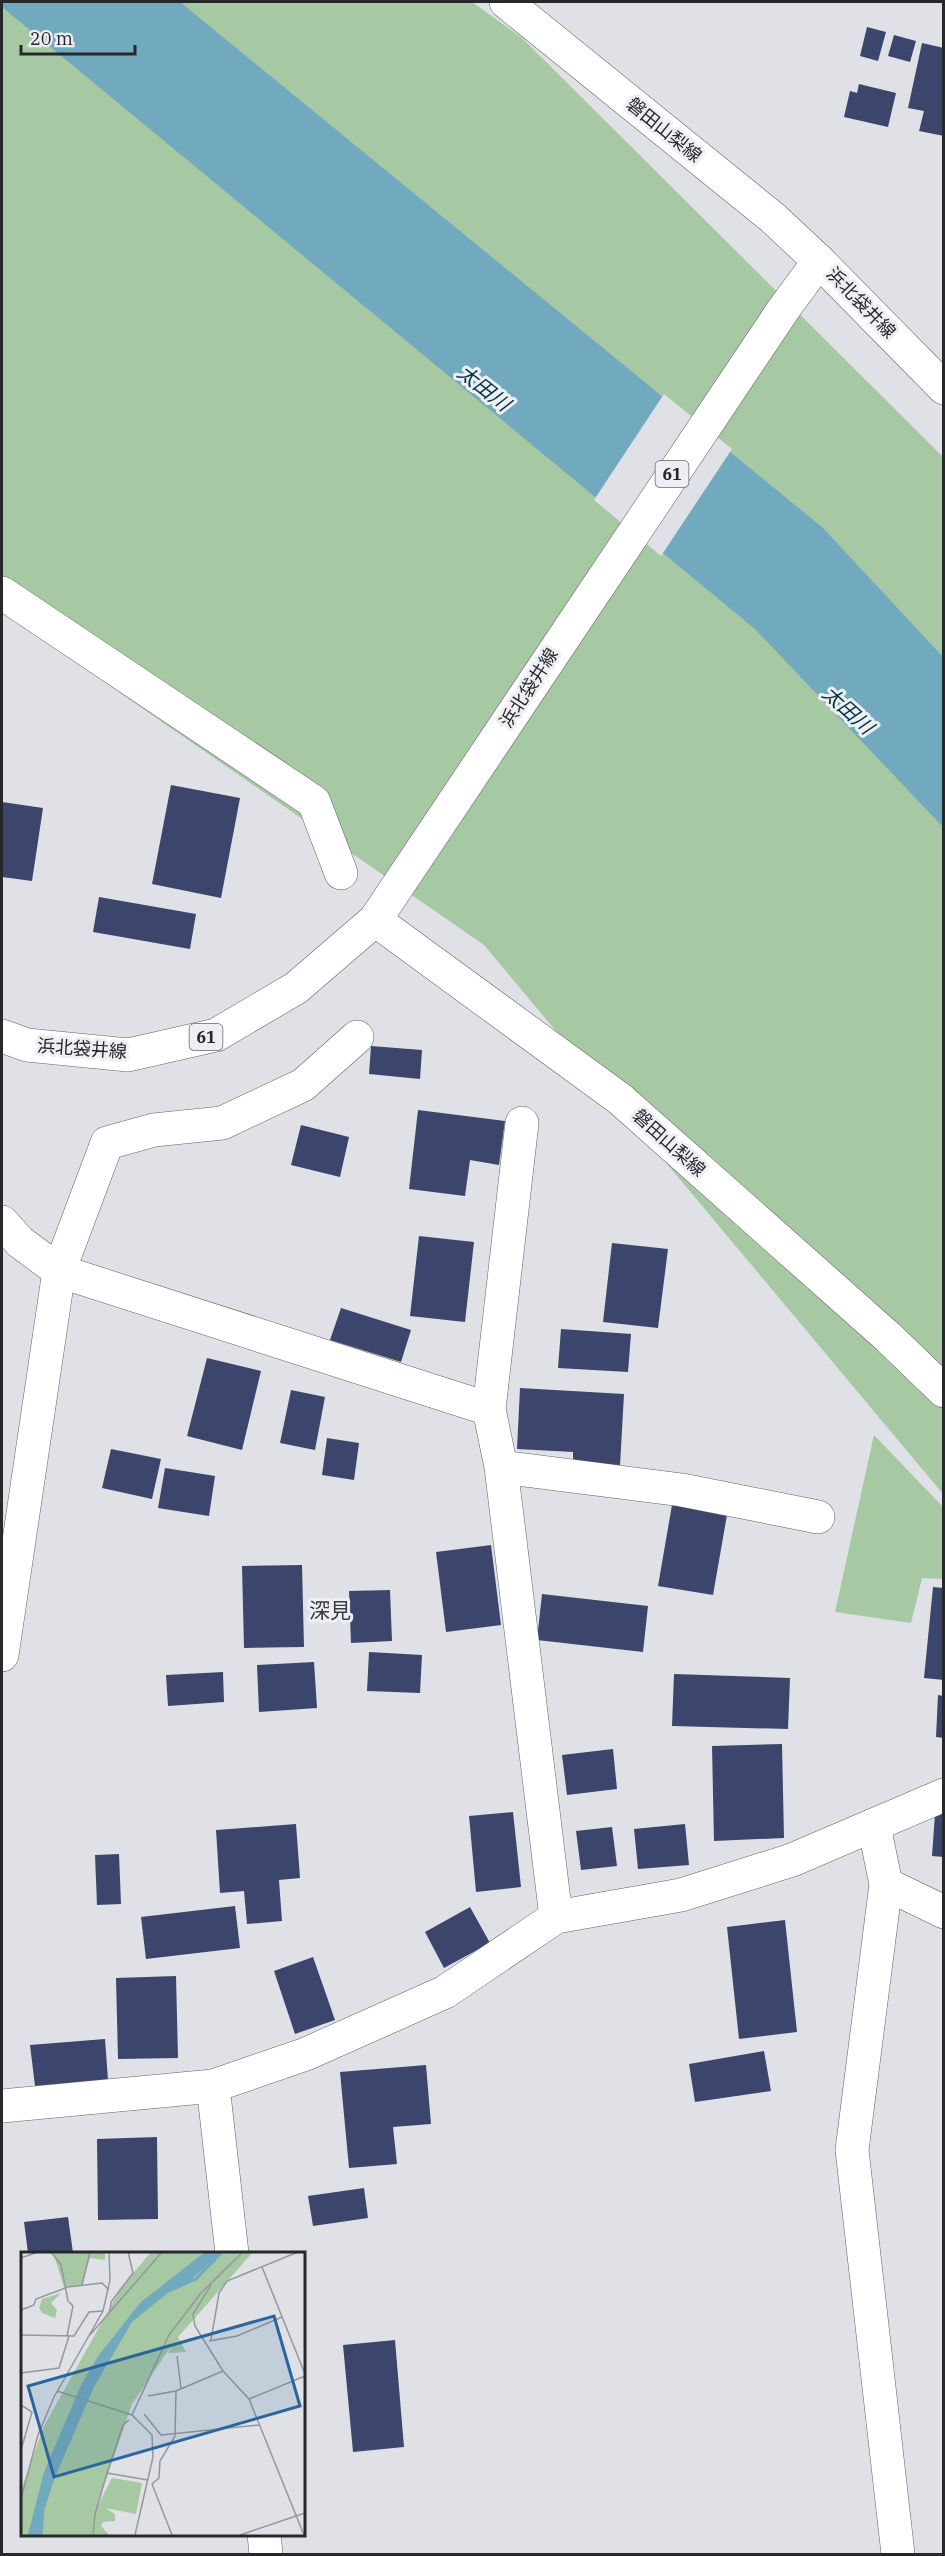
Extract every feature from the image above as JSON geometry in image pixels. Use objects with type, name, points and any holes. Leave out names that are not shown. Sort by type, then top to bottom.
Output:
[{"type":"street","name":"磐田山梨線","points":[[506,2],[773,218],[819,261]]},
{"type":"street","name":"浜北袋井線","points":[[2,1036],[27,1045],[128,1055],[216,1035],[296,988],[375,920],[783,310],[819,261],[944,388]]},
{"type":"street","points":[[2,593],[314,802],[341,873]]},
{"type":"street","name":"磐田山梨線","points":[[375,920],[620,1099],[888,1337],[944,1391]]},
{"type":"street","points":[[2,1655],[59,1271],[106,1143],[154,1130],[222,1123],[303,1084],[357,1037]]},
{"type":"street","points":[[522,1124],[489,1409],[501,1467],[556,1917]]},
{"type":"street","points":[[2,1222],[20,1242],[59,1271],[489,1409]]},
{"type":"street","points":[[501,1467],[682,1490],[818,1517]]},
{"type":"street","points":[[2,2106],[213,2086],[306,2054],[445,1992],[556,1917],[681,1895],[792,1860],[944,1795]]},
{"type":"street","points":[[874,1826],[886,1884],[852,2150],[898,2554]]},
{"type":"street","points":[[886,1884],[944,1912]]},
{"type":"street","points":[[213,2086],[232,2252]]},
{"type":"street","points":[[264,2535],[266,2554]]},
{"type":"green space","points":[[2,2],[472,2],[521,37],[943,457],[943,1494],[484,945],[2,611]]},
{"type":"green space","points":[[874,1435],[943,1507],[943,1579],[922,1578],[911,1623],[835,1612]]},
{"type":"water","name":"太田川","points":[[2,2],[180,2],[823,528],[943,657],[943,827],[755,629],[2,7]]},
{"type":"pier","points":[[664,394],[732,449],[661,556],[594,500]]},
{"type":"building","points":[[867,27],[886,32],[878,61],[860,56]]},
{"type":"building","points":[[894,35],[916,41],[910,62],[888,56]]},
{"type":"building","points":[[922,43],[944,48],[944,136],[919,131],[924,111],[908,108]]},
{"type":"building","points":[[859,84],[896,93],[888,127],[844,117],[850,91],[857,93]]},
{"type":"building","points":[[171,785],[240,798],[221,898],[152,884]]},
{"type":"building","points":[[2,802],[43,808],[32,881],[2,877]]},
{"type":"building","points":[[99,897],[196,914],[190,949],[93,932]]},
{"type":"building","points":[[371,1046],[422,1050],[420,1079],[369,1074]]},
{"type":"building","points":[[418,1110],[505,1121],[499,1165],[470,1160],[465,1196],[409,1189]]},
{"type":"building","points":[[301,1125],[349,1137],[340,1177],[291,1165]]},
{"type":"building","points":[[419,1236],[474,1242],[465,1322],[410,1316]]},
{"type":"building","points":[[612,1243],[668,1249],[658,1328],[603,1322]]},
{"type":"building","points":[[341,1308],[411,1330],[401,1362],[330,1340]]},
{"type":"building","points":[[561,1329],[631,1334],[628,1372],[558,1368]]},
{"type":"building","points":[[207,1358],[261,1371],[242,1450],[187,1436]]},
{"type":"building","points":[[520,1388],[624,1394],[620,1466],[573,1463],[573,1452],[517,1449]]},
{"type":"building","points":[[291,1390],[325,1397],[315,1450],[280,1443]]},
{"type":"building","points":[[327,1438],[359,1443],[354,1480],[322,1475]]},
{"type":"building","points":[[111,1449],[161,1459],[152,1499],[102,1488]]},
{"type":"building","points":[[165,1468],[215,1476],[209,1516],[158,1508]]},
{"type":"building","points":[[672,1505],[727,1515],[713,1595],[658,1586]]},
{"type":"building","points":[[491,1545],[501,1625],[446,1632],[436,1552]]},
{"type":"building","points":[[302,1565],[304,1647],[244,1648],[242,1566]]},
{"type":"building","points":[[933,1587],[944,1588],[944,1680],[924,1678]]},
{"type":"building","points":[[390,1590],[392,1641],[351,1643],[349,1591]]},
{"type":"building","points":[[542,1594],[648,1606],[643,1652],[537,1640]]},
{"type":"building","points":[[369,1652],[422,1655],[420,1693],[367,1691]]},
{"type":"building","points":[[314,1662],[317,1708],[259,1712],[257,1665]]},
{"type":"building","points":[[223,1672],[224,1702],[168,1706],[166,1675]]},
{"type":"building","points":[[674,1674],[790,1678],[788,1729],[672,1726]]},
{"type":"building","points":[[938,1695],[944,1696],[944,1738],[936,1737]]},
{"type":"building","points":[[782,1744],[784,1838],[714,1841],[712,1746]]},
{"type":"building","points":[[613,1749],[617,1789],[567,1795],[562,1755]]},
{"type":"building","points":[[513,1812],[521,1887],[476,1892],[469,1816]]},
{"type":"building","points":[[935,1814],[944,1814],[944,1857],[932,1856]]},
{"type":"building","points":[[296,1824],[300,1878],[279,1880],[282,1921],[247,1924],[244,1891],[220,1893],[216,1830]]},
{"type":"building","points":[[685,1824],[689,1865],[638,1869],[634,1829]]},
{"type":"building","points":[[612,1827],[617,1866],[581,1870],[576,1831]]},
{"type":"building","points":[[119,1854],[121,1904],[97,1905],[95,1855]]},
{"type":"building","points":[[235,1906],[240,1948],[146,1959],[141,1917]]},
{"type":"building","points":[[470,1907],[490,1943],[444,1968],[425,1932]]},
{"type":"building","points":[[785,1920],[797,2032],[739,2039],[727,1927]]},
{"type":"building","points":[[313,1957],[335,2020],[295,2034],[274,1971]]},
{"type":"building","points":[[176,1976],[178,2058],[118,2059],[116,1978]]},
{"type":"building","points":[[105,2039],[108,2080],[35,2086],[30,2045]]},
{"type":"building","points":[[764,2051],[771,2091],[695,2102],[689,2064]]},
{"type":"building","points":[[426,2065],[431,2124],[393,2127],[397,2164],[349,2168],[340,2072]]},
{"type":"building","points":[[157,2137],[158,2219],[98,2220],[97,2139]]},
{"type":"building","points":[[364,2188],[368,2218],[313,2226],[308,2196]]},
{"type":"building","points":[[68,2217],[73,2252],[28,2252],[24,2222]]},
{"type":"building","points":[[395,2340],[404,2447],[353,2452],[343,2345]]},
{"type":"district","name":"深見","points":[[330,1611]]}]
